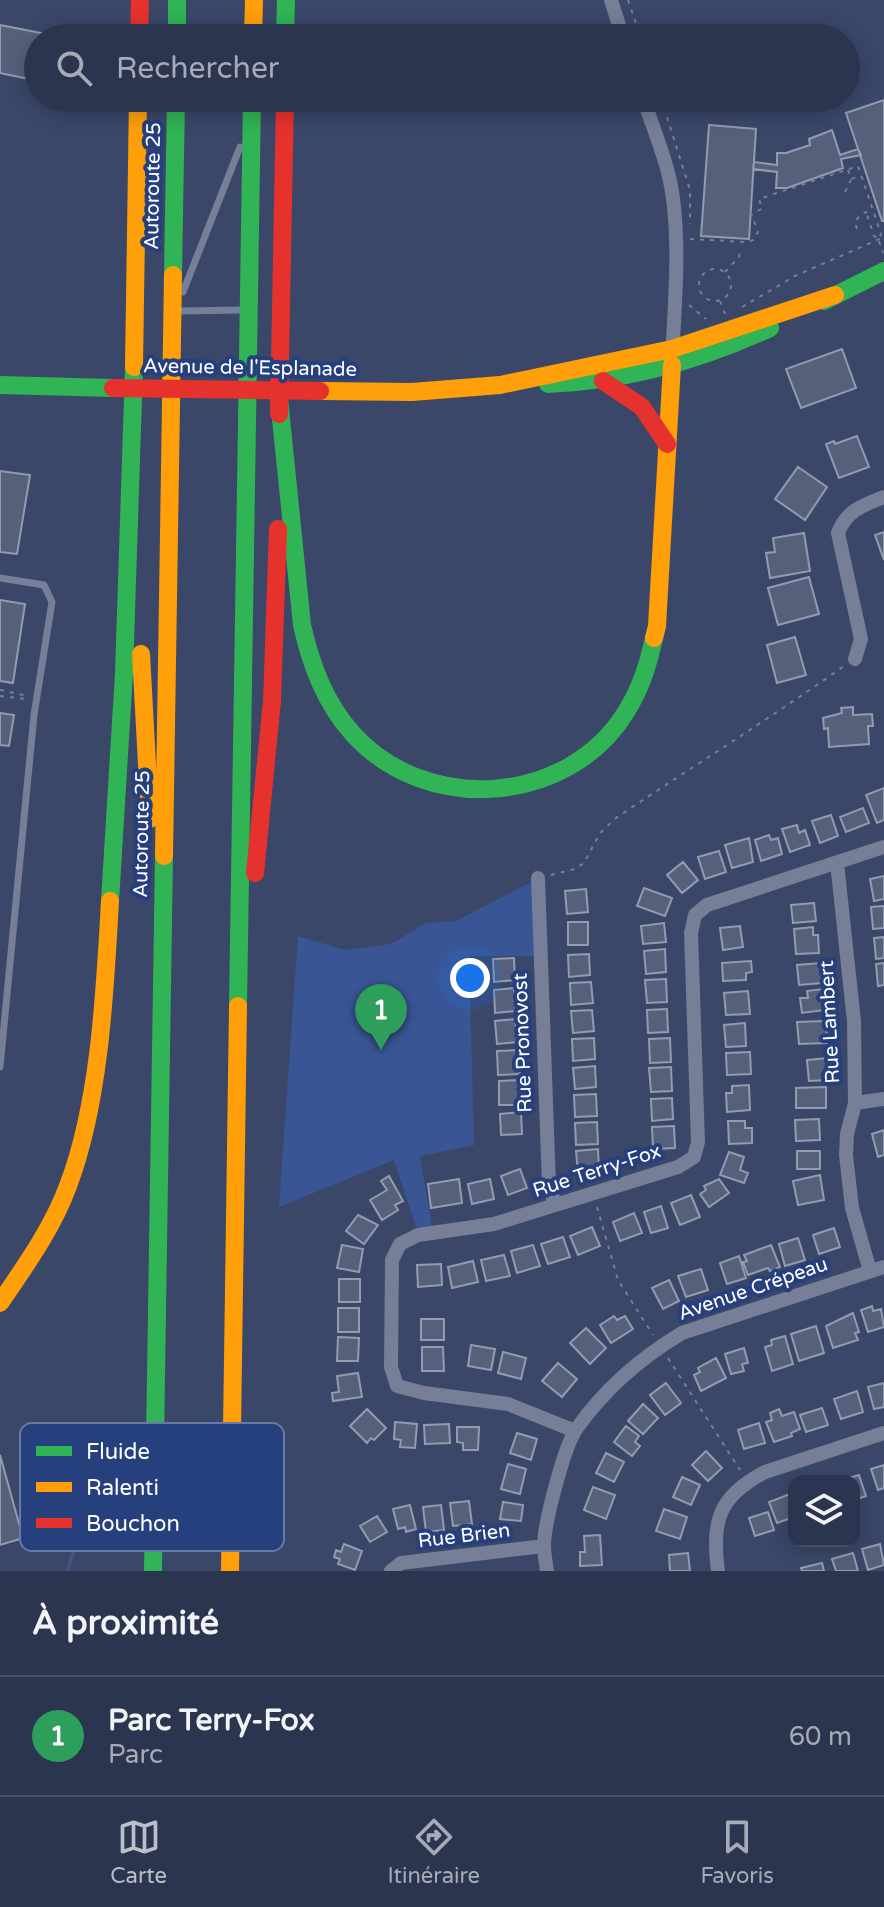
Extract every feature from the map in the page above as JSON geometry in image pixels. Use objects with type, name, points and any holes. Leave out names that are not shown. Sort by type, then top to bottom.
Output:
[{"type":"main road","points":[[139,24],[140,0]]},
{"type":"main road","points":[[177,0],[177,24]]},
{"type":"main road","points":[[253,24],[254,0]]},
{"type":"main road","points":[[285,24],[286,0]]},
{"type":"main road","points":[[0,1303],[33,1259],[61,1204],[80,1147],[92,1091],[107,949],[120,767],[133,447],[138,112]]},
{"type":"main road","name":"Autoroute 25","points":[[155,1423],[176,112]]},
{"type":"main road","points":[[233,1423],[252,112]]},
{"type":"main road","points":[[240,992],[267,779],[273,702],[285,112]]},
{"type":"main road","name":"Avenue de l'Esplanade","points":[[500,385],[733,347],[884,271]]},
{"type":"main road","points":[[279,399],[299,605],[310,657],[323,690],[342,721],[380,758],[420,778],[457,788],[506,789],[556,774],[595,749],[616,729],[632,707],[646,679],[656,636],[672,357]]},
{"type":"main road","name":"Avenue de l'Esplanade","points":[[0,385],[412,392],[500,385],[588,384],[672,357]]},
{"type":"main road","points":[[603,381],[638,402],[667,444]]},
{"type":"main road","points":[[133,447],[145,758],[162,959]]},
{"type":"main road","name":"Autoroute 25","points":[[153,1551],[153,1571]]},
{"type":"main road","points":[[230,1551],[230,1571]]},
{"type":"street","points":[[611,0],[619,24]]},
{"type":"street","points":[[648,112],[673,196],[675,263],[672,357]]},
{"type":"street","points":[[855,659],[861,639],[838,533],[842,521],[850,512],[884,497]]},
{"type":"street","name":"Rue Terry-Fox","points":[[575,1431],[508,1404],[424,1393],[397,1386],[391,1367],[392,1260],[400,1244],[418,1235],[494,1224],[678,1167],[694,1157],[698,1142],[691,933],[695,915],[707,905],[884,847]]},
{"type":"street","name":"Rue Lambert","points":[[837,863],[854,1021],[855,1103],[847,1134],[847,1170],[852,1208],[877,1269]]},
{"type":"street","name":"Rue Pronovost","points":[[538,878],[549,1184],[555,1205]]},
{"type":"street","points":[[855,1103],[884,1099]]},
{"type":"street","name":"Avenue Crépeau","points":[[547,1571],[544,1546],[554,1496],[575,1431],[606,1393],[660,1346],[682,1333],[877,1269]]},
{"type":"street","points":[[718,1571],[716,1528],[729,1498],[747,1482],[765,1472],[884,1433]]},
{"type":"street","name":"Rue Brien","points":[[391,1571],[401,1563],[544,1546]]},
{"type":"lane","points":[[249,310],[173,311],[192,274],[250,112]]},
{"type":"lane","points":[[0,578],[44,585],[52,602],[35,706],[0,1063]]},
{"type":"path","points":[[628,0],[636,24]]},
{"type":"path","points":[[765,217],[759,199],[858,166],[881,234],[879,239],[883,253]]},
{"type":"path","points":[[845,192],[851,179],[848,169]]},
{"type":"path","points":[[851,179],[861,176]]},
{"type":"path","points":[[689,239],[746,242],[756,238],[757,230],[751,213],[762,209]]},
{"type":"path","points":[[857,229],[855,222],[860,215],[872,210]]},
{"type":"path","points":[[852,212],[860,215]]},
{"type":"path","points":[[866,212],[874,236],[879,239]]},
{"type":"path","points":[[757,230],[762,228]]},
{"type":"path","points":[[737,311],[795,276],[884,237]]},
{"type":"path","points":[[725,273],[739,257],[740,251]]},
{"type":"path","points":[[709,271],[725,273],[730,280],[730,289],[719,300],[711,301],[704,297],[699,284],[702,276],[709,271]]},
{"type":"path","points":[[719,300],[726,319]]},
{"type":"path","points":[[687,301],[698,315],[711,322]]},
{"type":"path","points":[[538,878],[575,869],[584,863],[600,833],[616,818],[855,659]]},
{"type":"path","points":[[0,690],[17,692]]},
{"type":"path","points":[[0,696],[16,699]]},
{"type":"path","points":[[593,1192],[618,1280],[654,1336]]},
{"type":"path","points":[[668,1357],[747,1482]]},
{"type":"shaded area","points":[[535,880],[542,956],[469,956],[474,1145],[420,1156],[432,1227],[416,1227],[394,1160],[279,1207],[298,936],[345,950],[391,944],[426,923],[456,921]]},
{"type":"building","points":[[0,25],[24,30],[24,78],[0,73]]},
{"type":"building","points":[[884,100],[884,221],[846,113],[860,112],[860,108]]},
{"type":"building","points":[[709,125],[756,129],[749,239],[701,236]]},
{"type":"building","points":[[832,130],[840,155],[858,149],[861,155],[841,159],[843,168],[787,188],[776,188],[777,172],[753,169],[754,162],[777,165],[777,153],[810,145],[809,139]]},
{"type":"building","points":[[842,349],[856,388],[801,408],[786,369]]},
{"type":"building","points":[[857,436],[869,467],[839,478],[826,444]]},
{"type":"building","points":[[798,467],[827,487],[805,520],[775,499]]},
{"type":"building","points":[[0,471],[30,475],[17,554],[0,552]]},
{"type":"building","points":[[884,532],[884,560],[875,535]]},
{"type":"building","points":[[804,533],[810,571],[770,578],[766,553],[775,552],[773,538]]},
{"type":"building","points":[[809,577],[819,614],[778,625],[768,588]]},
{"type":"building","points":[[0,600],[25,604],[13,683],[0,681]]},
{"type":"building","points":[[795,637],[806,675],[777,683],[767,645]]},
{"type":"building","points":[[853,707],[853,715],[872,714],[873,726],[868,726],[869,744],[829,747],[828,728],[824,729],[823,718],[842,713],[841,708]]},
{"type":"building","points":[[0,713],[14,715],[9,746],[0,745]]},
{"type":"building","points":[[884,788],[884,820],[877,823],[866,795]]},
{"type":"building","points":[[863,808],[869,823],[846,832],[840,817]]},
{"type":"building","points":[[831,815],[838,836],[820,843],[812,821]]},
{"type":"building","points":[[797,825],[799,833],[805,830],[810,845],[790,852],[782,829]]},
{"type":"building","points":[[769,835],[771,840],[778,838],[782,854],[761,861],[755,840]]},
{"type":"building","points":[[749,838],[753,862],[732,868],[725,845]]},
{"type":"building","points":[[719,851],[726,872],[705,879],[698,857]]},
{"type":"building","points":[[683,862],[698,880],[682,893],[667,875]]},
{"type":"building","points":[[884,876],[884,899],[874,901],[870,879]]},
{"type":"building","points":[[644,888],[672,898],[665,916],[637,906]]},
{"type":"building","points":[[586,889],[588,912],[567,914],[565,891]]},
{"type":"building","points":[[814,903],[816,921],[793,923],[791,905]]},
{"type":"building","points":[[884,906],[884,928],[873,929],[871,907]]},
{"type":"building","points":[[568,922],[588,922],[588,945],[568,945]]},
{"type":"building","points":[[664,923],[666,942],[643,944],[641,926]]},
{"type":"building","points":[[740,926],[743,947],[723,950],[720,928]]},
{"type":"building","points":[[813,927],[813,935],[818,935],[819,953],[796,954],[794,929]]},
{"type":"building","points":[[884,937],[884,958],[876,959],[874,938]]},
{"type":"building","points":[[665,949],[666,972],[646,974],[644,951]]},
{"type":"building","points":[[589,954],[590,975],[569,977],[568,955]]},
{"type":"building","points":[[514,958],[515,980],[494,982],[493,959]]},
{"type":"building","points":[[751,961],[752,972],[746,973],[746,980],[723,981],[722,963]]},
{"type":"building","points":[[820,963],[822,983],[799,985],[797,965]]},
{"type":"building","points":[[884,963],[884,985],[878,986],[876,964]]},
{"type":"building","points":[[666,979],[667,1002],[647,1003],[645,980]]},
{"type":"building","points":[[591,982],[593,1003],[571,1005],[570,983]]},
{"type":"building","points":[[514,988],[516,1011],[495,1013],[494,990]]},
{"type":"building","points":[[823,989],[825,1010],[802,1013],[800,998],[808,998],[807,991]]},
{"type":"building","points":[[748,991],[750,1014],[726,1015],[724,993]]},
{"type":"building","points":[[667,1009],[668,1032],[648,1033],[647,1010]]},
{"type":"building","points":[[592,1010],[594,1031],[573,1033],[571,1011]]},
{"type":"building","points":[[515,1019],[517,1042],[497,1044],[495,1021]]},
{"type":"building","points":[[826,1021],[827,1043],[799,1044],[797,1022]]},
{"type":"building","points":[[745,1023],[746,1046],[726,1047],[724,1025]]},
{"type":"building","points":[[594,1038],[595,1059],[573,1061],[572,1039]]},
{"type":"building","points":[[670,1038],[671,1062],[650,1063],[649,1039]]},
{"type":"building","points":[[518,1050],[520,1074],[498,1075],[497,1051]]},
{"type":"building","points":[[750,1052],[751,1074],[727,1075],[726,1053]]},
{"type":"building","points":[[828,1058],[829,1080],[809,1081],[807,1060]]},
{"type":"building","points":[[595,1066],[596,1087],[575,1089],[573,1068]]},
{"type":"building","points":[[671,1067],[672,1091],[651,1092],[649,1068]]},
{"type":"building","points":[[520,1080],[521,1105],[499,1105],[499,1081]]},
{"type":"building","points":[[749,1085],[750,1110],[727,1112],[726,1093],[732,1093],[732,1086]]},
{"type":"building","points":[[826,1087],[826,1108],[796,1108],[796,1088]]},
{"type":"building","points":[[596,1094],[597,1116],[575,1117],[574,1095]]},
{"type":"building","points":[[672,1098],[673,1119],[652,1121],[651,1099]]},
{"type":"building","points":[[521,1112],[522,1134],[501,1135],[500,1114]]},
{"type":"building","points":[[819,1119],[820,1140],[796,1141],[795,1120]]},
{"type":"building","points":[[728,1121],[745,1121],[745,1128],[752,1128],[752,1143],[729,1144]]},
{"type":"building","points":[[597,1122],[598,1144],[576,1145],[575,1123]]},
{"type":"building","points":[[674,1126],[675,1148],[653,1149],[652,1127]]},
{"type":"building","points":[[884,1130],[884,1155],[878,1157],[872,1134]]},
{"type":"building","points":[[598,1149],[599,1171],[578,1173],[576,1151]]},
{"type":"building","points":[[797,1151],[820,1151],[820,1169],[797,1169]]},
{"type":"building","points":[[729,1152],[744,1157],[740,1170],[748,1173],[744,1183],[720,1175]]},
{"type":"building","points":[[520,1169],[527,1188],[508,1195],[501,1176]]},
{"type":"building","points":[[820,1175],[824,1200],[798,1205],[793,1181]]},
{"type":"building","points":[[389,1176],[403,1201],[395,1205],[398,1210],[382,1220],[370,1200],[387,1190],[381,1181]]},
{"type":"building","points":[[459,1179],[462,1203],[431,1208],[428,1184]]},
{"type":"building","points":[[490,1179],[494,1199],[472,1204],[468,1184]]},
{"type":"building","points":[[719,1179],[729,1193],[709,1207],[700,1194],[706,1190],[704,1186]]},
{"type":"building","points":[[691,1195],[700,1217],[680,1225],[671,1203]]},
{"type":"building","points":[[661,1206],[668,1228],[651,1233],[644,1212]]},
{"type":"building","points":[[634,1213],[642,1233],[620,1241],[613,1222]]},
{"type":"building","points":[[358,1215],[378,1225],[364,1244],[346,1231]]},
{"type":"building","points":[[592,1227],[600,1246],[578,1255],[570,1236]]},
{"type":"building","points":[[834,1228],[840,1247],[819,1254],[813,1235]]},
{"type":"building","points":[[563,1237],[570,1257],[548,1264],[541,1244]]},
{"type":"building","points":[[798,1238],[805,1260],[785,1266],[779,1244]]},
{"type":"building","points":[[342,1245],[363,1249],[359,1272],[337,1268]]},
{"type":"building","points":[[533,1245],[540,1266],[517,1273],[511,1251]]},
{"type":"building","points":[[771,1245],[780,1267],[748,1275],[744,1255]]},
{"type":"building","points":[[504,1255],[510,1276],[486,1281],[481,1260]]},
{"type":"building","points":[[739,1256],[746,1278],[727,1284],[720,1263]]},
{"type":"building","points":[[473,1261],[478,1282],[452,1288],[448,1267]]},
{"type":"building","points":[[441,1264],[442,1285],[418,1287],[417,1265]]},
{"type":"building","points":[[701,1269],[708,1290],[686,1297],[678,1276]]},
{"type":"building","points":[[339,1279],[360,1279],[360,1302],[339,1302]]},
{"type":"building","points":[[669,1280],[679,1301],[663,1309],[652,1288]]},
{"type":"building","points":[[872,1306],[873,1311],[881,1309],[884,1327],[868,1332],[861,1310]]},
{"type":"building","points":[[338,1308],[359,1308],[359,1332],[338,1332]]},
{"type":"building","points":[[853,1313],[859,1332],[855,1333],[858,1340],[833,1348],[826,1326]]},
{"type":"building","points":[[614,1316],[617,1320],[625,1316],[633,1329],[611,1343],[600,1325]]},
{"type":"building","points":[[421,1319],[444,1319],[444,1340],[421,1340]]},
{"type":"building","points":[[816,1326],[824,1353],[799,1361],[791,1334]]},
{"type":"building","points":[[586,1328],[606,1348],[590,1364],[570,1343]]},
{"type":"building","points":[[785,1336],[793,1364],[772,1371],[765,1347],[772,1345],[771,1340]]},
{"type":"building","points":[[338,1337],[359,1338],[358,1361],[337,1361]]},
{"type":"building","points":[[471,1345],[495,1349],[491,1370],[468,1366]]},
{"type":"building","points":[[422,1347],[443,1347],[444,1371],[422,1371]]},
{"type":"building","points":[[744,1348],[748,1363],[742,1364],[744,1371],[731,1374],[725,1354]]},
{"type":"building","points":[[503,1352],[526,1358],[521,1379],[498,1373]]},
{"type":"building","points":[[716,1358],[726,1378],[701,1391],[694,1375],[700,1372],[698,1368]]},
{"type":"building","points":[[558,1363],[577,1379],[562,1397],[542,1381]]},
{"type":"building","points":[[358,1373],[362,1397],[333,1401],[332,1393],[339,1392],[337,1376]]},
{"type":"building","points":[[666,1383],[681,1403],[665,1415],[650,1395]]},
{"type":"building","points":[[884,1383],[884,1407],[874,1409],[868,1387]]},
{"type":"building","points":[[857,1391],[863,1412],[841,1419],[834,1399]]},
{"type":"building","points":[[643,1404],[658,1418],[643,1434],[628,1421]]},
{"type":"building","points":[[822,1408],[828,1425],[806,1432],[800,1415]]},
{"type":"building","points":[[367,1409],[386,1428],[367,1443],[350,1426]]},
{"type":"building","points":[[779,1409],[782,1416],[794,1412],[800,1429],[791,1433],[792,1436],[774,1442],[766,1422],[772,1420],[770,1413]]},
{"type":"building","points":[[395,1422],[417,1424],[415,1448],[400,1447],[401,1440],[394,1439]]},
{"type":"building","points":[[759,1423],[765,1443],[744,1449],[738,1430]]},
{"type":"building","points":[[449,1424],[450,1443],[425,1444],[424,1425]]},
{"type":"building","points":[[626,1426],[639,1436],[635,1442],[640,1446],[632,1456],[614,1442]]},
{"type":"building","points":[[457,1427],[479,1427],[478,1450],[463,1450],[463,1443],[457,1442]]},
{"type":"building","points":[[517,1433],[537,1439],[531,1460],[510,1453]]},
{"type":"building","points":[[706,1451],[722,1468],[708,1481],[692,1465]]},
{"type":"building","points":[[606,1453],[624,1462],[614,1482],[596,1473]]},
{"type":"building","points":[[0,1455],[20,1527],[20,1539],[0,1545]]},
{"type":"building","points":[[508,1464],[526,1469],[520,1494],[501,1489]]},
{"type":"building","points":[[884,1465],[884,1488],[878,1490],[871,1469]]},
{"type":"building","points":[[682,1477],[700,1485],[691,1505],[673,1497]]},
{"type":"building","points":[[860,1478],[866,1496],[860,1498]]},
{"type":"building","points":[[593,1487],[615,1495],[606,1519],[584,1510]]},
{"type":"building","points":[[788,1495],[788,1519],[777,1523],[769,1502]]},
{"type":"building","points":[[469,1501],[472,1524],[453,1526],[450,1503]]},
{"type":"building","points":[[503,1502],[523,1505],[521,1521],[500,1519]]},
{"type":"building","points":[[410,1505],[416,1529],[406,1532],[405,1527],[398,1529],[393,1509]]},
{"type":"building","points":[[441,1505],[444,1530],[426,1532],[423,1507]]},
{"type":"building","points":[[664,1509],[687,1517],[680,1539],[656,1531]]},
{"type":"building","points":[[768,1512],[774,1530],[755,1536],[749,1518]]},
{"type":"building","points":[[377,1516],[387,1532],[370,1542],[360,1526]]},
{"type":"building","points":[[600,1535],[602,1565],[580,1566],[580,1552],[585,1552],[584,1536]]},
{"type":"building","points":[[344,1544],[362,1551],[355,1570],[338,1564],[340,1559],[334,1557],[336,1550],[341,1552]]},
{"type":"building","points":[[880,1544],[884,1565],[868,1570],[862,1549]]},
{"type":"building","points":[[688,1553],[690,1571],[670,1571],[669,1555]]},
{"type":"building","points":[[853,1553],[858,1571],[836,1571],[832,1559]]},
{"type":"building","points":[[822,1563],[824,1571],[802,1571],[801,1568]]},
{"type":"waterway","points":[[68,1571],[73,1551]]},
{"type":"traffic: fast","points":[[177,0],[177,24]]},
{"type":"traffic: fast","points":[[285,24],[286,0]]},
{"type":"traffic: fast","points":[[173,275],[176,112]]},
{"type":"traffic: fast","points":[[238,1006],[252,112]]},
{"type":"traffic: fast","points":[[824,301],[884,271]]},
{"type":"traffic: fast","points":[[548,384],[606,379],[662,367],[770,328]]},
{"type":"traffic: fast","points":[[110,901],[124,673],[134,367]]},
{"type":"traffic: fast","points":[[0,385],[113,388]]},
{"type":"traffic: fast","points":[[279,399],[302,625],[310,655],[334,710],[353,734],[383,760],[418,778],[456,787],[495,789],[533,782],[569,766],[601,743],[626,712],[643,676],[654,638]]},
{"type":"traffic: fast","points":[[155,1423],[164,856]]},
{"type":"traffic: fast","points":[[153,1551],[153,1571]]},
{"type":"traffic: slow","points":[[253,24],[254,0]]},
{"type":"traffic: slow","points":[[134,367],[138,112]]},
{"type":"traffic: slow","points":[[164,856],[173,275]]},
{"type":"traffic: slow","points":[[320,391],[412,392],[500,385],[672,349],[835,295]]},
{"type":"traffic: slow","points":[[654,638],[672,365]]},
{"type":"traffic: slow","points":[[141,654],[150,819]]},
{"type":"traffic: slow","points":[[0,1303],[54,1217],[79,1153],[99,1045],[110,901]]},
{"type":"traffic: slow","points":[[232,1423],[238,1006]]},
{"type":"traffic: slow","points":[[230,1551],[230,1571]]},
{"type":"traffic: jam","points":[[139,24],[140,0]]},
{"type":"traffic: jam","points":[[279,414],[285,112]]},
{"type":"traffic: jam","points":[[603,381],[642,407],[667,444]]},
{"type":"traffic: jam","points":[[113,388],[320,391]]},
{"type":"traffic: jam","points":[[255,873],[272,701],[278,529]]},
{"type":"place","name":"Parc Terry-Fox","points":[[381,1050]]}]
